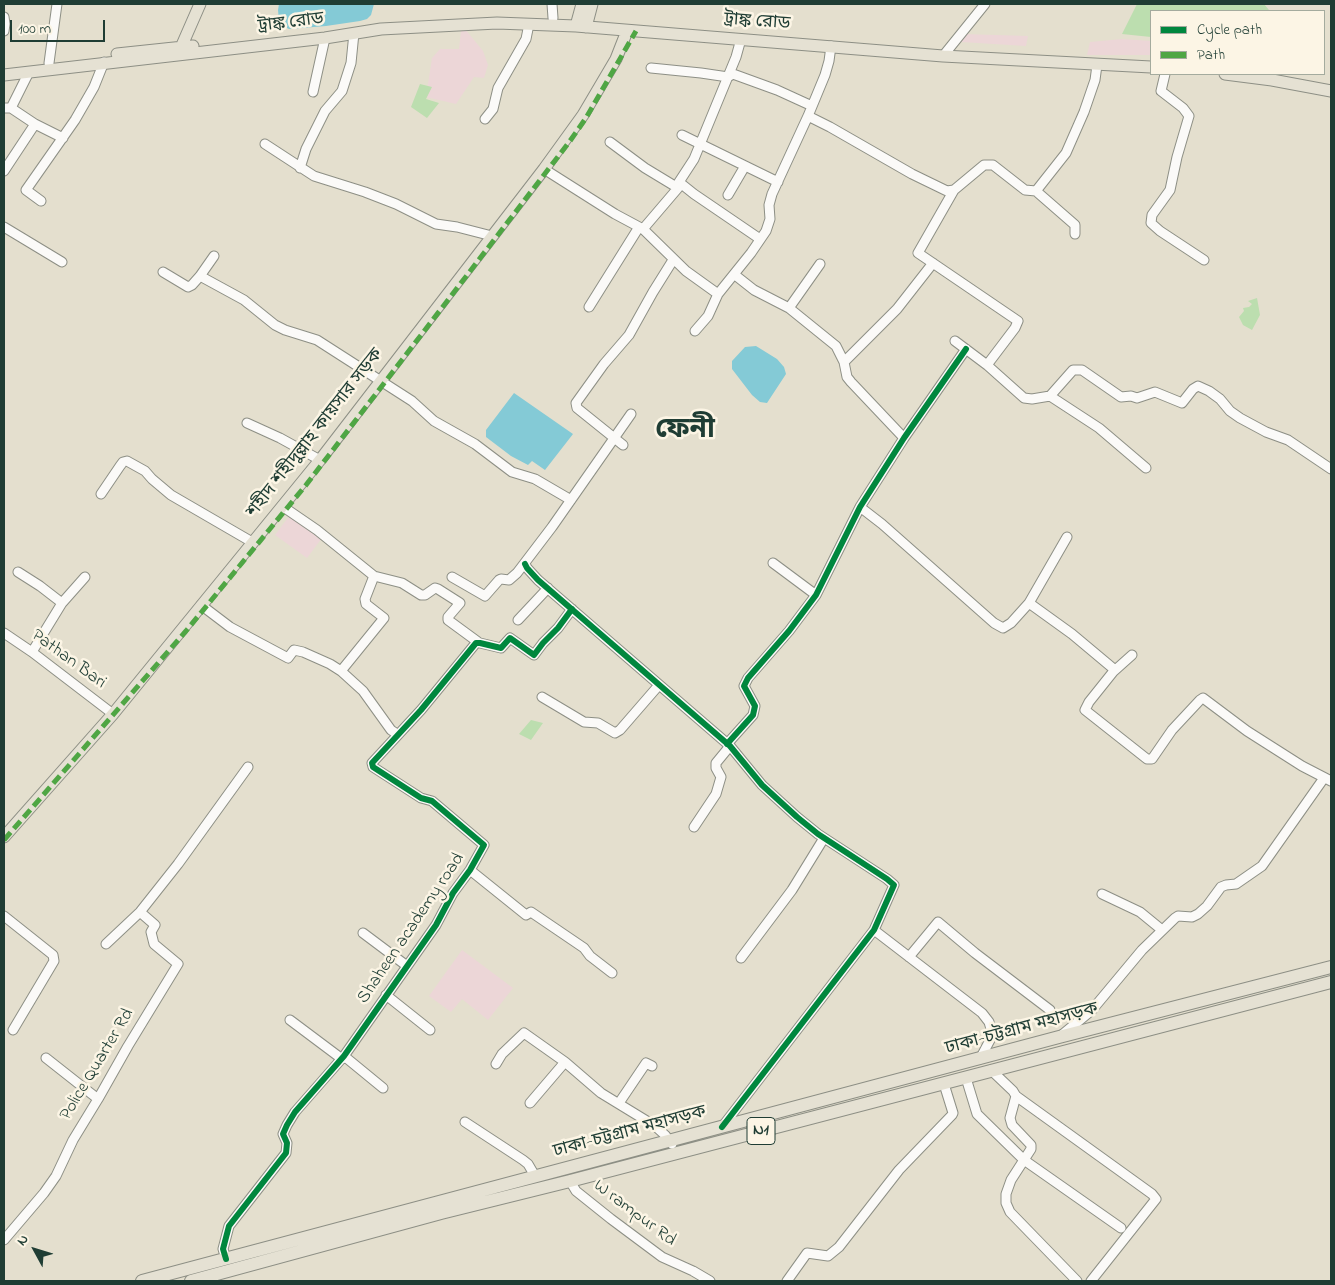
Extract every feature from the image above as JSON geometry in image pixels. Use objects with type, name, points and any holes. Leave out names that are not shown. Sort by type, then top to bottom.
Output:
[{"type":"highway","name":"ঢাকা-চট্টগ্রাম মহাসড়ক","points":[[191,1281],[441,1213],[570,1181],[673,1147],[722,1127],[1331,967]]},
{"type":"highway","name":"ঢাকা-চট্টগ্রাম মহাসড়ক","points":[[142,1281],[535,1176],[673,1147],[944,1084],[991,1070],[1331,982]]},
{"type":"main road","points":[[179,51],[200,4]]},
{"type":"main road","points":[[582,4],[582,22]]},
{"type":"main road","points":[[582,22],[592,4]]},
{"type":"main road","name":"ট্রাঙ্ক রোড","points":[[4,75],[382,24],[471,18],[553,18],[739,34],[834,39],[946,53],[1097,65],[1150,67]]},
{"type":"main road","name":"ট্রাঙ্ক রোড","points":[[4,67],[324,38],[381,29],[582,22],[624,31],[831,46],[1150,63]]},
{"type":"main road","name":"শহীদ শহীদুল্লাহ কায়সার সড়ক","points":[[488,235],[544,168],[587,108],[616,59],[624,31]]},
{"type":"main road","name":"শহীদ শহীদুল্লাহ কায়সার সড়ক","points":[[4,837],[201,605],[249,540],[282,506],[579,112],[624,31]]},
{"type":"main road","points":[[1233,75],[1331,91]]},
{"type":"main road","points":[[1279,75],[1331,85]]},
{"type":"main road","name":"শহীদ শহীদুল্লাহ কায়সার সড়ক","points":[[4,829],[111,712],[316,459]]},
{"type":"street","points":[[49,63],[57,4]]},
{"type":"street","points":[[552,4],[553,18]]},
{"type":"street","points":[[946,53],[985,4]]},
{"type":"street","points":[[4,17],[4,31]]},
{"type":"street","points":[[485,119],[493,109],[498,88],[526,39],[529,24]]},
{"type":"street","points":[[300,168],[306,149],[325,111],[342,91],[350,64],[354,33]]},
{"type":"street","points":[[313,92],[324,38]]},
{"type":"street","points":[[589,307],[641,228],[679,185],[694,159],[736,57],[741,39]]},
{"type":"street","points":[[695,331],[708,316],[718,294],[735,275],[766,230],[770,219],[769,205],[812,106],[829,61],[831,46]]},
{"type":"street","points":[[41,201],[26,190],[63,138],[94,87],[104,62]]},
{"type":"street","points":[[1036,191],[1066,154],[1096,80],[1097,65]]},
{"type":"street","points":[[651,68],[728,77],[732,74],[777,90],[812,106]]},
{"type":"street","points":[[29,72],[7,108],[63,138]]},
{"type":"street","points":[[1165,75],[1161,92],[1183,108],[1188,116],[1170,190],[1152,215],[1151,222],[1160,231],[1204,260]]},
{"type":"street","points":[[808,116],[830,126],[912,174],[947,191],[954,190]]},
{"type":"street","points":[[4,171],[35,124]]},
{"type":"street","points":[[682,134],[778,182]]},
{"type":"street","points":[[610,142],[760,239]]},
{"type":"street","points":[[265,144],[314,176],[396,204],[436,224],[448,225],[488,235]]},
{"type":"street","points":[[987,366],[1015,328],[1018,321],[918,253],[954,190],[984,165],[993,165],[1025,190],[1036,191],[1075,225],[1075,234]]},
{"type":"street","points":[[728,195],[745,166]]},
{"type":"street","points":[[544,168],[641,228],[673,260],[718,294]]},
{"type":"street","points":[[4,227],[62,262]]},
{"type":"street","points":[[163,272],[188,286],[192,285],[214,256]]},
{"type":"street","points":[[623,445],[577,408],[576,403],[604,364],[629,335],[673,260]]},
{"type":"street","points":[[844,362],[897,309],[933,263]]},
{"type":"street","points":[[789,308],[820,264]]},
{"type":"street","points":[[735,275],[754,290],[789,308],[836,346],[844,362],[847,377],[904,438]]},
{"type":"street","points":[[200,276],[244,300],[275,325],[317,340],[412,402],[434,421],[475,444],[512,472],[536,480],[571,500]]},
{"type":"street","points":[[955,341],[1024,398],[1032,399],[1050,396],[1073,370],[1082,370],[1121,397],[1131,396],[1137,398],[1155,392],[1182,403],[1193,389],[1198,386],[1220,399],[1230,411],[1240,418],[1266,432],[1288,440],[1331,469]]},
{"type":"street","points":[[694,827],[716,794],[721,781],[716,763],[753,715],[755,706],[744,686],[748,678],[790,631],[816,595],[860,506],[904,438],[966,349]]},
{"type":"street","points":[[1050,396],[1098,428],[1146,468]]},
{"type":"street","points":[[452,577],[484,596],[499,580],[509,580],[525,564],[632,414]]},
{"type":"street","points":[[247,423],[280,438],[316,459]]},
{"type":"street","points":[[100,494],[123,462],[126,462],[145,470],[152,479],[171,494],[249,540]]},
{"type":"street","points":[[282,506],[317,530],[374,576],[402,583],[421,595],[425,595],[435,588],[460,603],[448,617],[448,620],[478,642],[501,648],[510,638],[534,655],[572,609]]},
{"type":"street","points":[[860,506],[1000,627],[1011,623],[1029,603],[1067,536]]},
{"type":"street","points":[[525,564],[548,588],[729,745],[762,785],[797,817],[824,838],[887,878],[894,886],[874,930],[722,1127]]},
{"type":"street","points":[[773,564],[816,595]]},
{"type":"street","points":[[18,572],[62,603]]},
{"type":"street","points":[[341,671],[384,618],[366,604],[374,576]]},
{"type":"street","points":[[32,652],[62,603],[85,577]]},
{"type":"street","points":[[518,620],[548,588]]},
{"type":"street","points":[[1029,603],[1072,634],[1115,670]]},
{"type":"street","points":[[201,605],[230,627],[288,658],[294,650],[303,652],[341,671],[363,691],[387,725],[397,734]]},
{"type":"street","name":"Pathan Bari","points":[[4,634],[32,652],[111,712]]},
{"type":"street","name":"Shaheen academy road","points":[[226,1259],[223,1249],[229,1226],[286,1153],[287,1144],[283,1134],[287,1124],[295,1112],[343,1058],[436,924],[453,893],[470,870],[484,845],[432,800],[421,798],[372,765],[478,642]]},
{"type":"street","points":[[1059,1037],[1092,1010],[1142,950],[1178,916],[1192,917],[1198,914],[1222,887],[1236,884],[1262,866],[1328,780],[1248,732],[1203,698],[1172,730],[1152,759],[1147,760],[1085,710],[1089,702],[1115,670],[1132,655]]},
{"type":"street","points":[[542,697],[584,722],[598,723],[615,733],[620,730],[659,684]]},
{"type":"street","points":[[106,944],[140,912],[187,852],[248,767]]},
{"type":"street","points":[[741,958],[792,890],[824,838]]},
{"type":"street","points":[[470,870],[526,915],[531,912],[584,948],[590,956],[612,973]]},
{"type":"street","points":[[1102,894],[1140,912],[1162,930]]},
{"type":"street","name":"Police Quarter Rd","points":[[4,1240],[56,1176],[73,1140],[178,964],[154,944],[151,932],[155,925],[140,912]]},
{"type":"street","points":[[4,916],[53,955],[54,958],[51,967],[13,1030]]},
{"type":"street","points":[[909,957],[938,922],[975,953],[1050,1010]]},
{"type":"street","points":[[874,930],[982,1012],[989,1022],[991,1030],[990,1040],[980,1059]]},
{"type":"street","points":[[363,933],[407,966]]},
{"type":"street","points":[[386,995],[430,1030]]},
{"type":"street","points":[[290,1020],[383,1088]]},
{"type":"street","points":[[496,1064],[502,1054],[524,1033],[565,1062],[601,1092],[655,1126],[673,1147]]},
{"type":"street","points":[[46,1058],[98,1099]]},
{"type":"street","points":[[530,1103],[565,1062]]},
{"type":"street","points":[[619,1103],[646,1063],[652,1066]]},
{"type":"street","points":[[991,1070],[1016,1096],[1152,1194],[1156,1199],[1091,1281]]},
{"type":"street","points":[[966,1078],[977,1114],[1024,1160],[1121,1228]]},
{"type":"street","points":[[786,1281],[807,1253],[828,1256],[839,1247],[899,1170],[952,1115],[944,1084]]},
{"type":"street","points":[[1016,1096],[1010,1118],[1012,1125],[1031,1144],[1031,1149],[1011,1180],[1006,1194],[1006,1203],[1010,1212],[1077,1281]]},
{"type":"street","points":[[465,1122],[523,1160],[528,1164],[535,1176]]},
{"type":"street","name":"W rampur Rd","points":[[570,1181],[576,1190],[611,1220],[662,1257],[710,1281]]},
{"type":"shaded area","points":[[465,29],[483,51],[488,65],[484,78],[474,77],[456,104],[426,97],[432,58],[440,49],[459,49],[461,31]]},
{"type":"shaded area","points":[[963,34],[1028,36],[1026,46],[961,42]]},
{"type":"shaded area","points":[[1122,39],[1150,41],[1150,55],[1087,55],[1090,42]]},
{"type":"shaded area","points":[[290,515],[322,538],[307,558],[275,535]]},
{"type":"shaded area","points":[[462,950],[513,988],[488,1020],[462,999],[451,1012],[429,996]]},
{"type":"green space","points":[[1137,4],[1264,4],[1269,10],[1150,10],[1150,37],[1122,34]]},
{"type":"green space","points":[[420,84],[432,87],[426,99],[439,103],[427,118],[411,107]]},
{"type":"green space","points":[[1257,298],[1260,315],[1252,330],[1243,325],[1239,317],[1244,311],[1243,308],[1249,307],[1252,304],[1248,301]]},
{"type":"green space","points":[[531,720],[543,723],[531,740],[519,734]]},
{"type":"water","points":[[279,4],[374,4],[371,15],[367,19],[326,26],[289,29],[279,21]]},
{"type":"water","points":[[756,346],[777,359],[784,367],[786,374],[767,403],[760,402],[752,395],[732,369],[732,361],[745,347]]},
{"type":"water","points":[[514,393],[573,434],[545,470],[532,461],[528,465],[511,456],[486,437],[486,430]]},
{"type":"marked path","points":[[4,840],[186,631],[306,485],[570,141],[586,118],[636,31]]},
{"type":"cycle path","points":[[727,744],[753,715],[755,706],[744,686],[748,678],[789,631],[816,595],[860,507],[904,438],[966,349]]},
{"type":"cycle path","points":[[525,564],[538,580],[730,746],[762,785],[797,817],[818,834],[894,885],[874,930],[722,1127]]},
{"type":"cycle path","points":[[226,1259],[223,1249],[229,1226],[286,1153],[287,1143],[283,1134],[295,1112],[344,1056],[436,925],[453,893],[470,870],[484,845],[432,801],[421,798],[373,767],[372,763],[421,710],[476,643],[501,648],[510,638],[534,655],[572,609]]},
{"type":"district","name":"ফেনী","points":[[685,432]]}]
